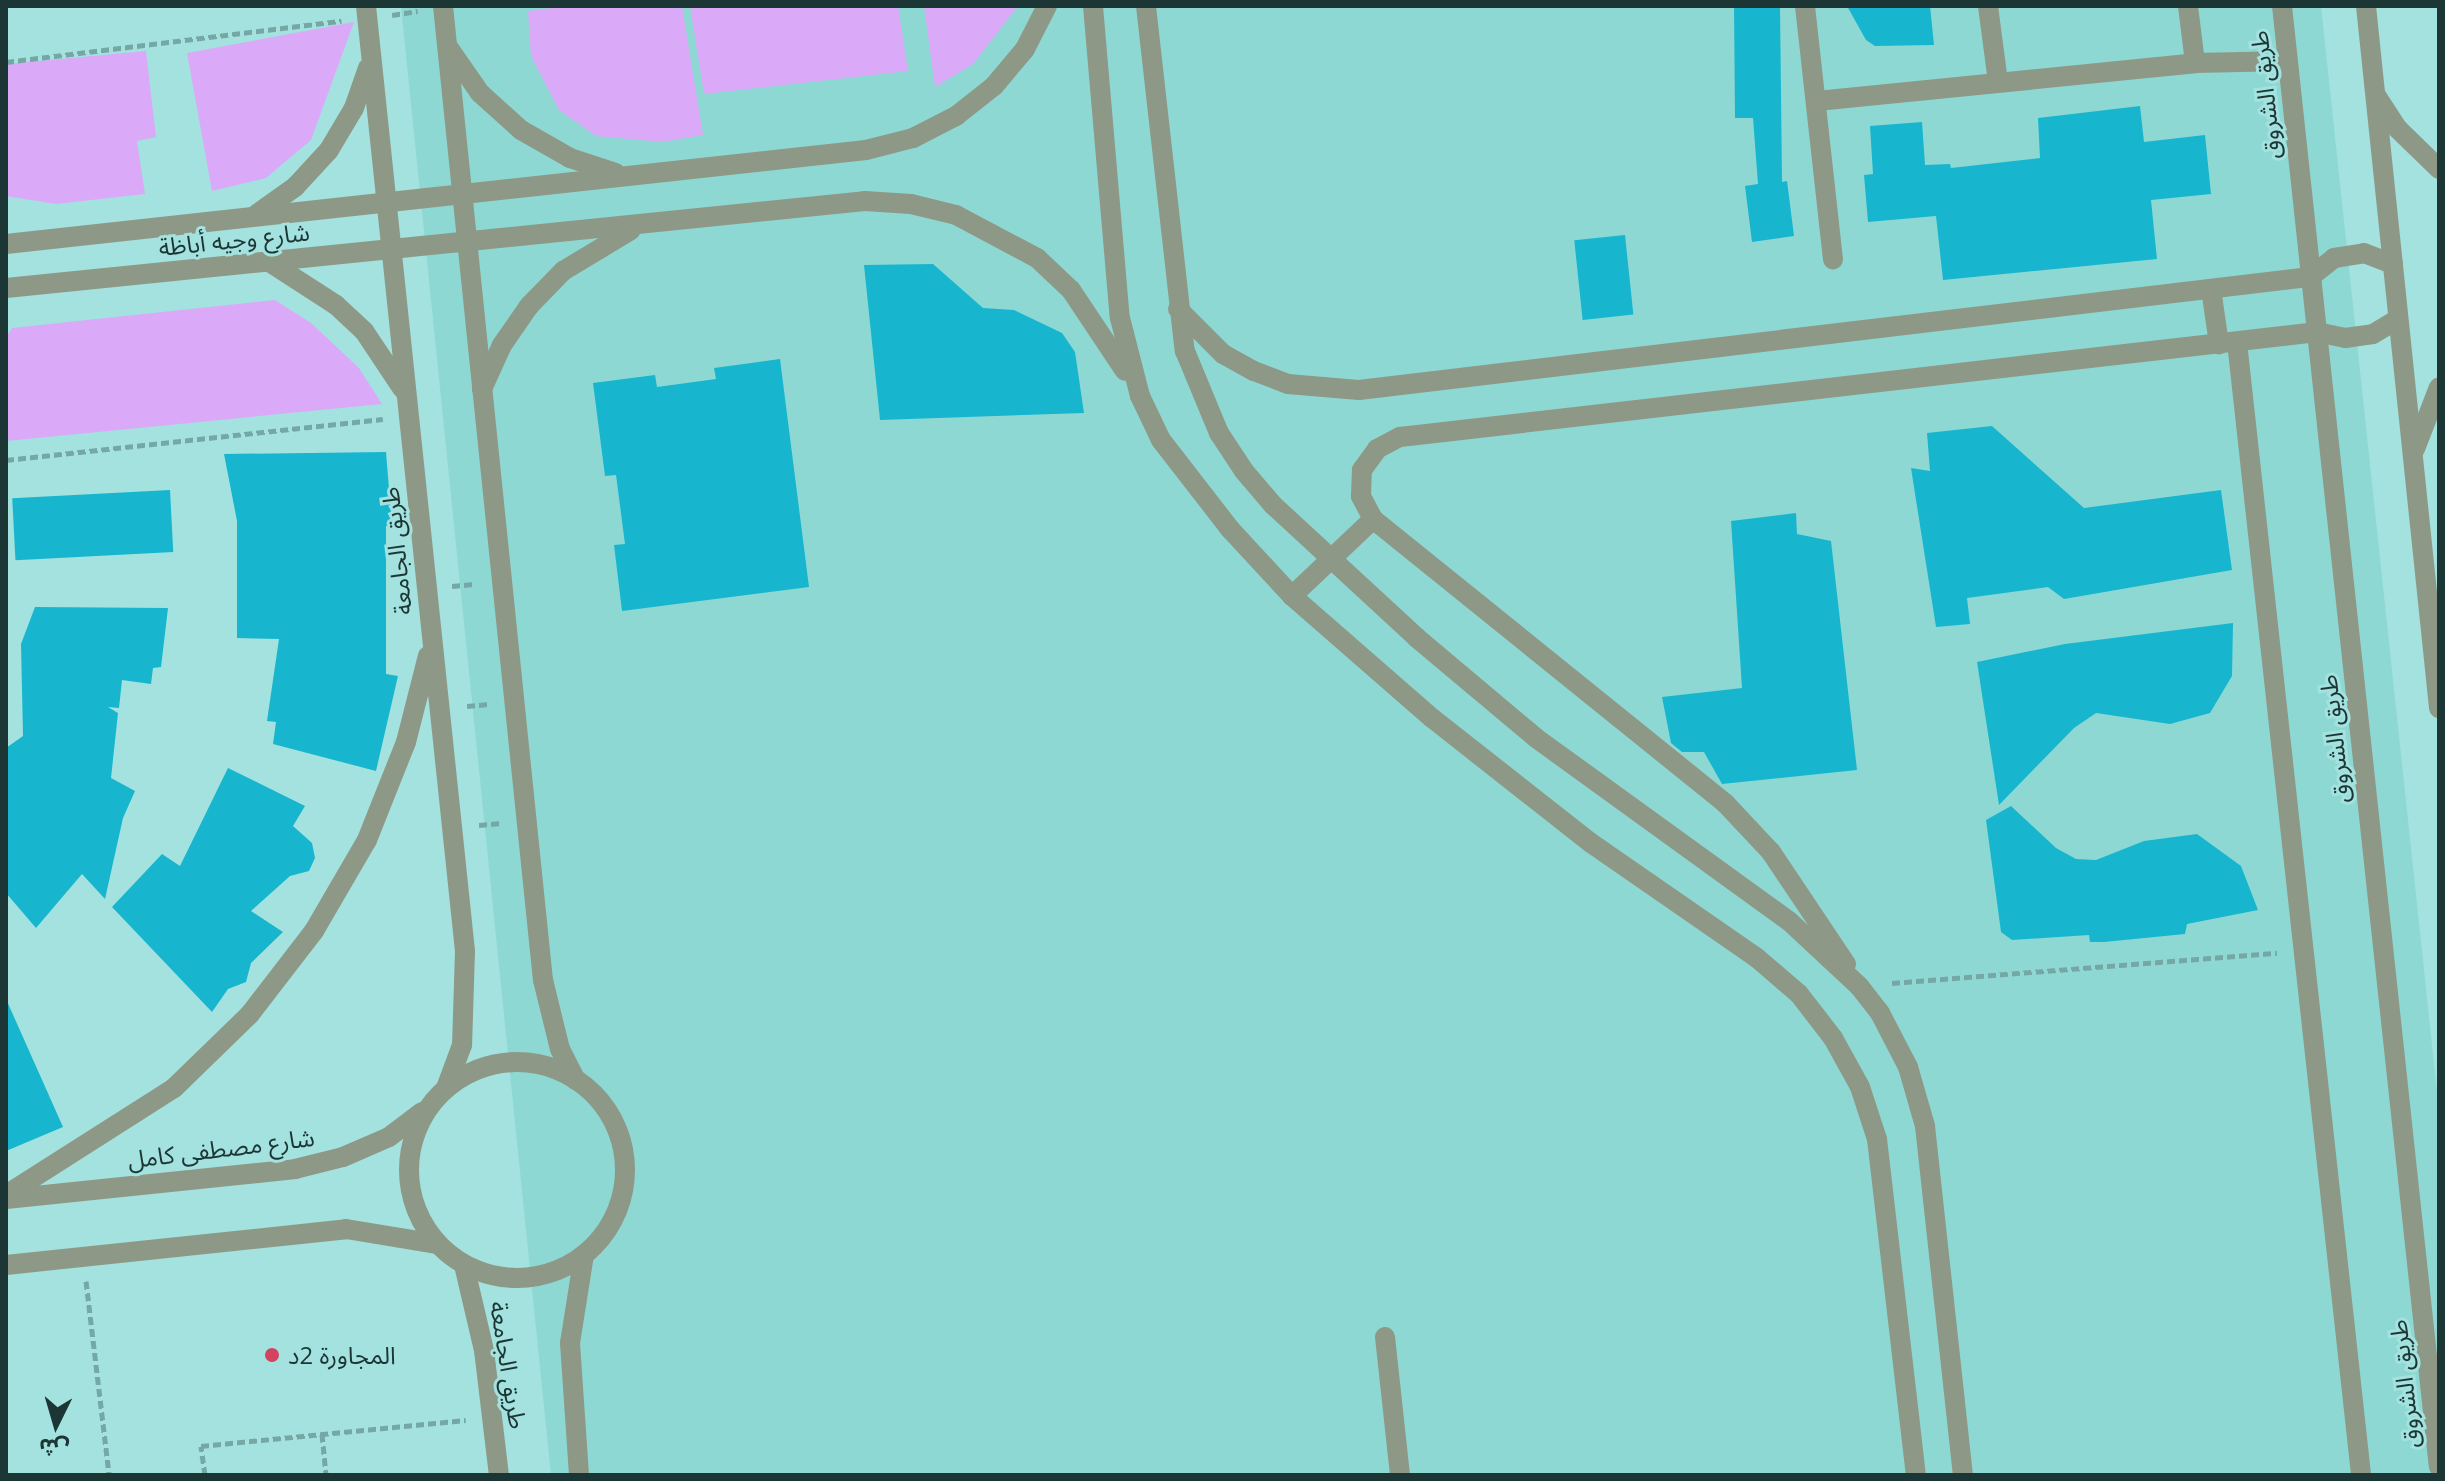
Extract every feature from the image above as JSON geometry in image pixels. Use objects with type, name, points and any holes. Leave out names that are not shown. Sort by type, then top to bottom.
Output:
[{"type":"street","name":"شارع وجيه أباظة","points":[[6,244],[866,150],[913,138],[956,116],[994,86],[1025,49],[1047,6]]},
{"type":"street","points":[[1093,6],[1120,318],[1140,396],[1189,479],[1292,596],[1432,718],[1591,843],[1757,958],[1799,994],[1833,1038],[1860,1087],[1877,1139],[1916,1475]]},
{"type":"street","points":[[1146,6],[1176,307],[1194,379],[1219,433],[1273,505],[1536,738],[1789,921],[1859,986]]},
{"type":"street","points":[[1805,6],[1833,259]]},
{"type":"street","points":[[1988,6],[1998,82]]},
{"type":"street","points":[[2188,6],[2195,63]]},
{"type":"street","name":"طريق الشروق","points":[[2282,6],[2439,1467]]},
{"type":"street","points":[[2366,6],[2439,708]]},
{"type":"street","points":[[443,7],[545,991],[560,1049],[576,1080],[607,1110],[625,1161],[615,1216],[584,1255],[538,1276],[513,1278],[464,1265],[438,1244],[421,1220],[411,1192],[409,1163],[428,1107],[446,1088],[475,1070],[509,1062],[544,1066],[576,1080]]},
{"type":"street","name":"طريق الجامعة","points":[[366,12],[466,998],[462,1045],[446,1088]]},
{"type":"street","points":[[447,46],[480,93],[521,130],[570,158],[623,175]]},
{"type":"street","points":[[254,216],[295,187],[329,150],[354,108],[371,61]]},
{"type":"street","points":[[1817,101],[2195,63],[2287,61]]},
{"type":"street","points":[[2375,94],[2397,128],[2439,169]]},
{"type":"street","name":"شارع وجيه أباظة","points":[[6,288],[865,201],[956,215],[1037,258],[1071,290],[1140,396]]},
{"type":"street","points":[[482,389],[509,335],[563,271],[603,243],[647,223]]},
{"type":"street","points":[[1176,307],[1213,346],[1254,371],[1288,384],[1359,390],[2310,277],[2334,258],[2364,253],[2393,264]]},
{"type":"street","points":[[268,261],[336,305],[364,331],[408,406]]},
{"type":"street","points":[[2211,289],[2228,343],[2306,951],[2361,1475]]},
{"type":"street","points":[[1957,1474],[1925,1126],[1908,1067],[1880,1013],[1771,852],[1725,803],[1373,519],[1361,496],[1362,470],[1377,449],[1400,437],[2317,332],[2345,338],[2373,334],[2398,319]]},
{"type":"street","points":[[2412,460],[2439,387]]},
{"type":"street","points":[[1292,596],[1373,519]]},
{"type":"street","points":[[2428,606],[2439,638]]},
{"type":"street","points":[[6,1197],[174,1088],[250,1014],[305,943],[367,840],[406,742],[432,641]]},
{"type":"street","name":"شارع مصطفى كامل","points":[[6,1197],[295,1169],[343,1157],[389,1137],[428,1107]]},
{"type":"street","points":[[6,1265],[346,1229],[438,1244]]},
{"type":"street","points":[[579,1475],[570,1343],[584,1255]]},
{"type":"street","name":"طريق الجامعة","points":[[464,1265],[493,1418],[499,1475]]},
{"type":"street","points":[[1385,1337],[1400,1475]]},
{"type":"path","points":[[6,62],[366,12],[443,7]]},
{"type":"path","points":[[6,460],[408,406]]},
{"type":"path","points":[[426,589],[503,581]]},
{"type":"path","points":[[439,708],[514,702]]},
{"type":"path","points":[[451,827],[526,820]]},
{"type":"path","points":[[1859,986],[2306,951]]},
{"type":"path","points":[[83,1256],[109,1475]]},
{"type":"path","points":[[205,1475],[201,1446],[493,1418]]},
{"type":"path","points":[[322,1434],[326,1475]]},
{"type":"shaded area","points":[[401,6],[2321,6],[2439,1110],[2439,1475],[551,1475]]},
{"type":"shaded area","points":[[568,6],[682,6],[703,135],[662,142],[596,136],[559,110],[531,56],[528,11]]},
{"type":"shaded area","points":[[690,6],[898,6],[908,71],[704,94]]},
{"type":"shaded area","points":[[924,6],[1018,6],[973,64],[935,87]]},
{"type":"shaded area","points":[[354,22],[311,140],[266,178],[212,191],[187,53]]},
{"type":"shaded area","points":[[146,51],[156,137],[137,141],[145,194],[56,204],[6,196],[6,64]]},
{"type":"shaded area","points":[[275,300],[311,323],[359,368],[382,404],[6,441],[6,338],[12,328]]},
{"type":"building","points":[[1734,6],[1780,6],[1782,182],[1787,181],[1794,236],[1752,242],[1745,186],[1758,184],[1753,118],[1735,118]]},
{"type":"building","points":[[1847,6],[1930,6],[1934,45],[1875,46],[1866,40]]},
{"type":"building","points":[[2140,106],[2144,142],[2205,135],[2211,194],[2151,200],[2157,259],[1943,280],[1936,216],[1868,222],[1864,175],[1873,174],[1870,126],[1922,122],[1925,165],[1950,164],[1951,168],[2040,158],[2038,118]]},
{"type":"building","points":[[1625,235],[1633,315],[1583,320],[1574,240]]},
{"type":"building","points":[[933,264],[983,308],[1014,310],[1062,333],[1075,352],[1084,413],[880,420],[864,265]]},
{"type":"building","points":[[780,359],[809,587],[622,611],[614,545],[625,544],[616,475],[605,476],[593,383],[655,375],[657,387],[716,379],[714,368]]},
{"type":"building","points":[[1992,426],[2084,508],[2221,490],[2232,570],[2064,599],[2048,587],[1967,598],[1970,624],[1936,627],[1911,468],[1930,471],[1927,433]]},
{"type":"building","points":[[386,452],[392,525],[386,526],[386,674],[398,676],[376,771],[273,744],[276,722],[267,721],[279,639],[237,638],[237,521],[224,454]]},
{"type":"building","points":[[170,490],[173,552],[15,560],[12,498]]},
{"type":"building","points":[[1796,513],[1797,534],[1831,541],[1857,770],[1722,784],[1704,752],[1682,752],[1671,743],[1662,697],[1742,688],[1731,521]]},
{"type":"building","points":[[35,607],[168,608],[161,667],[153,668],[151,684],[122,680],[119,708],[108,707],[118,713],[111,778],[135,791],[123,818],[105,899],[82,874],[36,928],[6,893],[6,748],[23,736],[21,644]]},
{"type":"building","points":[[2233,623],[2232,676],[2210,713],[2170,724],[2096,713],[2074,728],[1999,805],[1977,662],[2065,644]]},
{"type":"building","points":[[228,768],[305,806],[293,826],[312,843],[315,858],[309,871],[290,876],[251,911],[283,932],[251,963],[246,982],[228,989],[212,1012],[112,907],[162,854],[180,866]]},
{"type":"building","points":[[2011,806],[2056,848],[2076,859],[2096,860],[2144,841],[2197,834],[2241,866],[2258,910],[2187,924],[2185,934],[2104,942],[2090,942],[2089,935],[2012,940],[2001,932],[1986,820]]},
{"type":"building","points":[[6,999],[63,1127],[6,1151]]},
{"type":"place","name":"المجاورة 2د","points":[[272,1355]]}]
